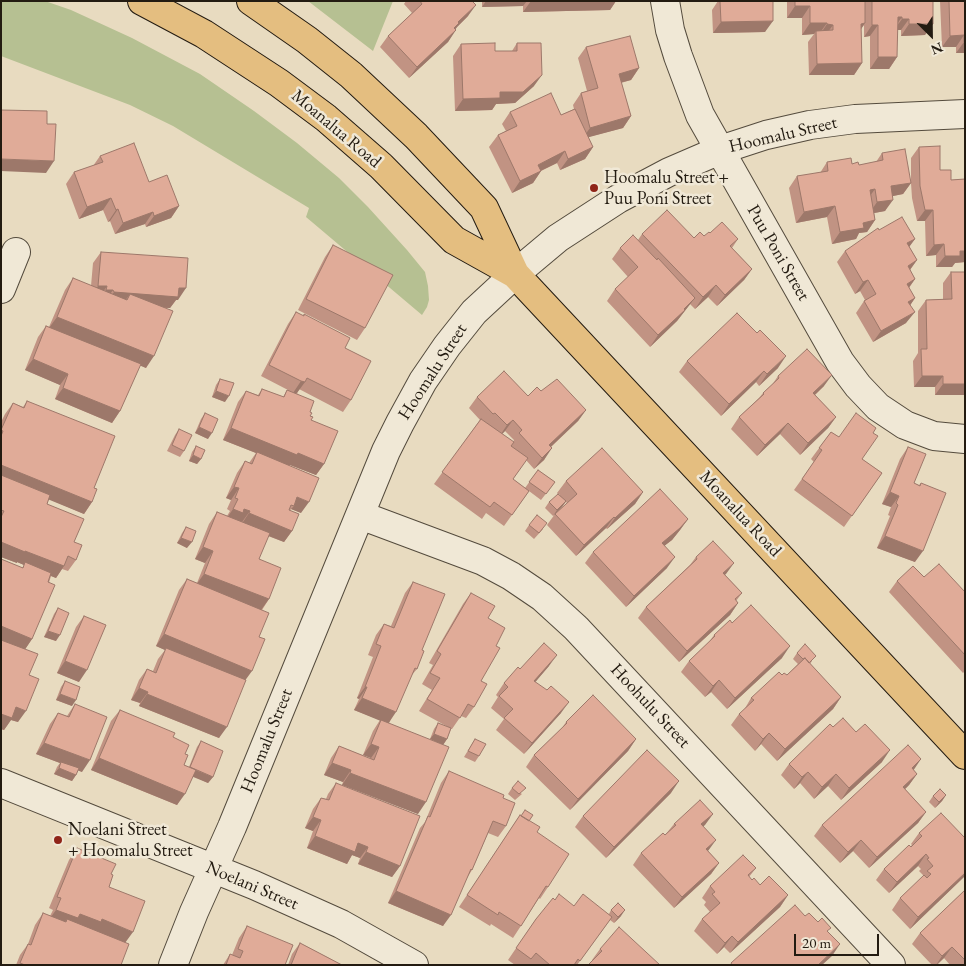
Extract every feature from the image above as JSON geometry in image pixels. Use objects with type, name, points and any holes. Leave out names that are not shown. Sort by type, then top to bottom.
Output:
[{"type":"main road","name":"Moanalua Road","points":[[142,1],[204,34],[279,83],[326,118],[381,166],[454,240],[515,274],[965,755]]},
{"type":"main road","name":"Moanalua Road","points":[[251,1],[307,40],[351,75],[416,136],[484,208],[515,274]]},
{"type":"street","name":"Puu Poni Street","points":[[664,1],[670,30],[696,107],[840,362],[858,386],[878,407],[905,425],[934,436],[965,439]]},
{"type":"street","name":"Hoomalu Street","points":[[173,965],[232,827],[386,451],[423,381],[447,346],[474,312],[558,238],[618,199],[669,172],[720,150],[766,135],[810,125],[855,119],[965,114]]},
{"type":"street","points":[[1,289],[16,252]]},
{"type":"street","name":"Hoohulu Street","points":[[360,515],[483,561],[511,576],[542,597],[576,628],[891,965]]},
{"type":"street","name":"Noelani Street","points":[[1,783],[254,885],[340,924],[414,965]]},
{"type":"green space","points":[[1,1],[45,1],[71,10],[132,38],[200,74],[297,143],[339,178],[368,207],[425,272],[429,300],[422,315],[306,217],[309,208],[173,126],[130,105],[1,56]]},
{"type":"green space","points":[[308,1],[393,1],[373,51]]},
{"type":"building","points":[[420,1],[472,1],[476,5],[458,22],[454,28],[456,30],[417,67],[388,36],[422,4]]},
{"type":"building","points":[[720,1],[773,1],[773,21],[721,22]]},
{"type":"building","points":[[795,1],[865,1],[865,23],[861,24],[862,63],[817,64],[816,31],[833,30],[833,25],[810,23],[810,6],[795,6]]},
{"type":"building","points":[[872,1],[933,1],[933,24],[909,24],[909,19],[898,17],[897,57],[878,57],[878,25],[872,25]]},
{"type":"building","points":[[949,1],[965,1],[965,42],[964,35],[950,36]]},
{"type":"building","points":[[630,36],[639,68],[619,74],[631,116],[590,128],[581,93],[598,88],[586,47]]},
{"type":"building","points":[[495,43],[495,51],[517,51],[517,43],[541,43],[542,75],[523,92],[500,92],[500,98],[463,99],[461,44]]},
{"type":"building","points":[[551,93],[561,115],[575,109],[593,147],[568,159],[565,151],[538,165],[541,171],[520,181],[498,135],[517,126],[510,112]]},
{"type":"building","points":[[1,110],[47,111],[47,124],[56,124],[54,161],[1,159]]},
{"type":"building","points":[[134,143],[149,182],[167,175],[179,206],[154,216],[153,212],[123,223],[118,209],[116,210],[111,198],[87,207],[74,172],[103,162],[100,156]]},
{"type":"building","points":[[940,146],[940,170],[951,170],[951,180],[965,179],[965,251],[960,251],[960,256],[945,256],[944,244],[934,245],[933,210],[925,210],[920,186],[919,147]]},
{"type":"building","points":[[905,149],[911,183],[891,186],[893,200],[877,202],[875,189],[870,190],[875,220],[863,223],[864,228],[840,232],[835,206],[804,212],[797,176],[828,171],[827,162],[851,158],[852,164],[858,162],[859,165],[883,160],[882,153]]},
{"type":"building","points":[[667,210],[694,238],[700,232],[704,236],[710,233],[722,222],[738,239],[730,246],[752,269],[725,295],[716,285],[703,297],[642,234]]},
{"type":"building","points":[[902,217],[915,239],[907,243],[917,260],[908,266],[915,279],[907,284],[915,298],[908,302],[915,312],[881,331],[864,301],[876,294],[868,280],[863,282],[845,251],[878,228],[879,230]]},
{"type":"building","points":[[633,235],[657,260],[658,258],[695,298],[658,335],[615,289],[638,267],[620,248]]},
{"type":"building","points":[[333,245],[393,275],[365,328],[306,299]]},
{"type":"building","points":[[101,252],[188,258],[186,288],[179,288],[178,297],[106,290],[107,286],[98,286]]},
{"type":"building","points":[[951,272],[965,272],[965,384],[943,384],[943,376],[922,376],[921,349],[927,349],[926,300],[952,299]]},
{"type":"building","points":[[73,278],[127,300],[130,294],[173,311],[154,356],[57,317]]},
{"type":"building","points":[[296,312],[304,316],[304,314],[350,338],[345,348],[371,361],[351,400],[307,378],[305,382],[301,381],[269,365]]},
{"type":"building","points":[[737,313],[757,333],[760,330],[786,356],[767,374],[764,371],[729,404],[687,361]]},
{"type":"building","points":[[46,326],[141,364],[120,411],[63,388],[68,374],[33,359]]},
{"type":"building","points":[[807,349],[832,375],[813,393],[836,417],[808,443],[788,423],[765,445],[739,417]]},
{"type":"building","points":[[504,371],[528,396],[537,387],[541,391],[557,379],[586,410],[549,445],[552,448],[542,458],[519,433],[522,430],[513,420],[507,425],[495,413],[493,414],[477,397]]},
{"type":"building","points":[[220,379],[234,383],[229,396],[216,391]]},
{"type":"building","points":[[262,389],[284,397],[287,390],[314,401],[310,412],[312,413],[310,416],[313,417],[311,420],[338,431],[324,464],[231,428],[246,391],[259,396]]},
{"type":"building","points":[[27,401],[115,436],[94,488],[97,489],[92,502],[1,465],[1,436],[3,431],[1,430],[13,403],[24,408]]},
{"type":"building","points":[[205,413],[218,419],[212,433],[199,427]]},
{"type":"building","points":[[856,413],[876,428],[873,433],[878,436],[862,459],[882,473],[852,516],[802,479],[822,450],[819,448],[831,432],[839,437]]},
{"type":"building","points":[[481,419],[514,442],[511,446],[528,458],[513,479],[529,491],[512,515],[494,502],[490,507],[442,472]]},
{"type":"building","points":[[179,429],[192,435],[184,451],[172,445]]},
{"type":"building","points":[[196,446],[205,450],[201,459],[193,455]]},
{"type":"building","points":[[908,447],[926,454],[914,483],[920,486],[921,483],[946,493],[923,551],[885,536],[898,505],[896,503],[899,496],[890,492]]},
{"type":"building","points":[[602,448],[643,492],[584,545],[555,514],[577,494],[566,481]]},
{"type":"building","points":[[257,452],[319,478],[309,502],[297,497],[294,506],[291,505],[289,510],[299,514],[292,531],[249,513],[250,511],[244,509],[243,513],[233,509],[238,499],[235,498],[239,488],[234,487],[245,461],[252,464]]},
{"type":"building","points":[[538,470],[555,482],[546,494],[529,482]]},
{"type":"building","points":[[1,475],[50,495],[47,504],[84,519],[74,542],[82,545],[76,560],[68,556],[64,566],[1,542],[1,517],[4,511],[1,510]]},
{"type":"building","points":[[660,489],[688,519],[662,543],[675,557],[634,596],[593,552]]},
{"type":"building","points":[[558,494],[566,501],[557,510],[549,502]]},
{"type":"building","points":[[217,512],[270,533],[259,559],[281,568],[269,599],[204,574],[213,551],[203,547]]},
{"type":"building","points":[[537,515],[547,523],[539,533],[529,525]]},
{"type":"building","points":[[186,527],[196,531],[192,542],[181,538]]},
{"type":"building","points":[[713,541],[734,563],[723,573],[742,593],[735,599],[738,603],[687,651],[646,607],[697,559],[696,557]]},
{"type":"building","points":[[1,559],[23,568],[25,562],[51,573],[48,582],[55,585],[32,639],[1,626]]},
{"type":"building","points":[[939,564],[965,592],[965,655],[897,581],[913,566],[924,577]]},
{"type":"building","points":[[187,579],[269,613],[259,637],[265,639],[252,671],[164,634]]},
{"type":"building","points":[[413,582],[445,594],[422,650],[424,651],[417,669],[415,668],[396,712],[362,698],[381,646],[376,644],[384,624],[394,628]]},
{"type":"building","points":[[471,593],[495,606],[488,618],[505,628],[496,646],[500,648],[481,681],[487,684],[474,707],[468,704],[460,718],[427,699],[440,678],[430,673],[441,654],[437,651]]},
{"type":"building","points":[[751,605],[790,646],[735,698],[719,680],[713,686],[689,661],[730,620],[732,623]]},
{"type":"building","points":[[58,608],[69,613],[60,635],[48,631]]},
{"type":"building","points":[[84,616],[106,625],[87,670],[65,661]]},
{"type":"building","points":[[1,640],[38,654],[29,675],[39,679],[26,711],[16,707],[12,718],[1,714]]},
{"type":"building","points":[[544,643],[557,655],[534,681],[547,690],[551,686],[569,702],[532,743],[504,718],[513,709],[499,696],[508,687],[504,683]]},
{"type":"building","points":[[805,644],[816,656],[809,663],[797,653]]},
{"type":"building","points":[[166,648],[246,680],[227,727],[147,694],[148,692],[139,688],[147,669],[156,673]]},
{"type":"building","points":[[805,658],[841,697],[785,749],[769,733],[763,739],[739,714],[754,700],[751,698],[779,672],[782,675],[784,673],[787,675]]},
{"type":"building","points":[[65,681],[80,687],[76,700],[60,694]]},
{"type":"building","points":[[593,695],[636,739],[578,799],[534,755]]},
{"type":"building","points":[[75,704],[107,717],[90,760],[44,743],[58,713],[69,717]]},
{"type":"building","points":[[120,710],[175,733],[173,737],[189,745],[185,754],[188,755],[184,765],[196,770],[185,794],[99,758]]},
{"type":"building","points":[[843,718],[856,732],[865,724],[890,750],[849,788],[836,774],[822,787],[808,772],[802,777],[789,764],[830,724],[833,727]]},
{"type":"building","points":[[381,720],[449,747],[426,802],[350,773],[351,770],[332,763],[339,746],[374,760],[379,747],[371,744]]},
{"type":"building","points":[[438,723],[451,728],[447,739],[434,734]]},
{"type":"building","points":[[475,739],[486,744],[479,756],[468,751]]},
{"type":"building","points":[[201,741],[223,751],[213,777],[190,767]]},
{"type":"building","points":[[908,745],[921,759],[912,768],[917,774],[903,787],[926,812],[877,857],[861,840],[848,852],[822,825]]},
{"type":"building","points":[[647,750],[679,781],[614,847],[583,816]]},
{"type":"building","points":[[61,762],[79,768],[76,775],[59,768]]},
{"type":"building","points":[[449,771],[504,795],[503,798],[515,803],[506,826],[493,821],[451,915],[396,891]]},
{"type":"building","points":[[518,781],[526,788],[519,794],[512,788]]},
{"type":"building","points":[[336,783],[420,816],[400,866],[366,852],[368,847],[358,843],[355,852],[315,836],[321,820],[313,817],[321,798],[329,800]]},
{"type":"building","points":[[940,789],[946,795],[939,802],[933,796]]},
{"type":"building","points":[[700,800],[713,814],[701,824],[716,840],[706,849],[719,863],[682,897],[641,853],[663,833],[665,835]]},
{"type":"building","points":[[525,810],[533,815],[529,821],[521,816]]},
{"type":"building","points":[[941,813],[965,838],[965,873],[918,917],[900,898],[924,875],[927,878],[931,874],[927,871],[933,866],[927,859],[929,858],[926,854],[897,882],[884,869],[909,845],[911,847],[922,836],[919,833]]},
{"type":"building","points":[[520,815],[540,827],[537,832],[569,854],[521,926],[499,912],[498,915],[467,895]]},
{"type":"building","points":[[77,848],[116,864],[111,874],[113,875],[109,887],[145,901],[133,932],[102,919],[101,922],[80,914],[78,918],[56,910],[61,898],[57,897]]},
{"type":"building","points":[[743,855],[756,868],[748,875],[752,880],[754,878],[760,885],[769,876],[788,895],[738,942],[732,936],[725,943],[702,919],[720,903],[712,894],[715,892],[710,886]]},
{"type":"building","points":[[965,890],[965,960],[952,947],[942,956],[920,933]]},
{"type":"building","points":[[559,894],[574,906],[583,894],[612,917],[580,961],[578,959],[574,965],[550,965],[536,953],[531,959],[516,948],[536,919],[553,898],[555,900]]},
{"type":"building","points":[[618,903],[625,910],[618,917],[611,910]]},
{"type":"building","points":[[795,905],[805,916],[809,913],[818,922],[822,918],[831,928],[827,931],[840,944],[818,965],[732,965],[731,963]]},
{"type":"building","points":[[43,913],[66,922],[67,919],[129,944],[121,965],[25,965],[20,963],[28,944],[31,945]]},
{"type":"building","points":[[247,926],[293,945],[285,965],[226,965],[230,954],[240,958],[243,951],[238,949]]},
{"type":"building","points":[[619,927],[660,965],[588,965],[602,951],[600,949]]},
{"type":"building","points":[[300,943],[342,965],[291,965]]},
{"type":"place","name":"Hoomalu Street + Puu Poni Street","points":[[594,188]]},
{"type":"place","name":"Noelani Street + Hoomalu Street","points":[[58,840]]}]
